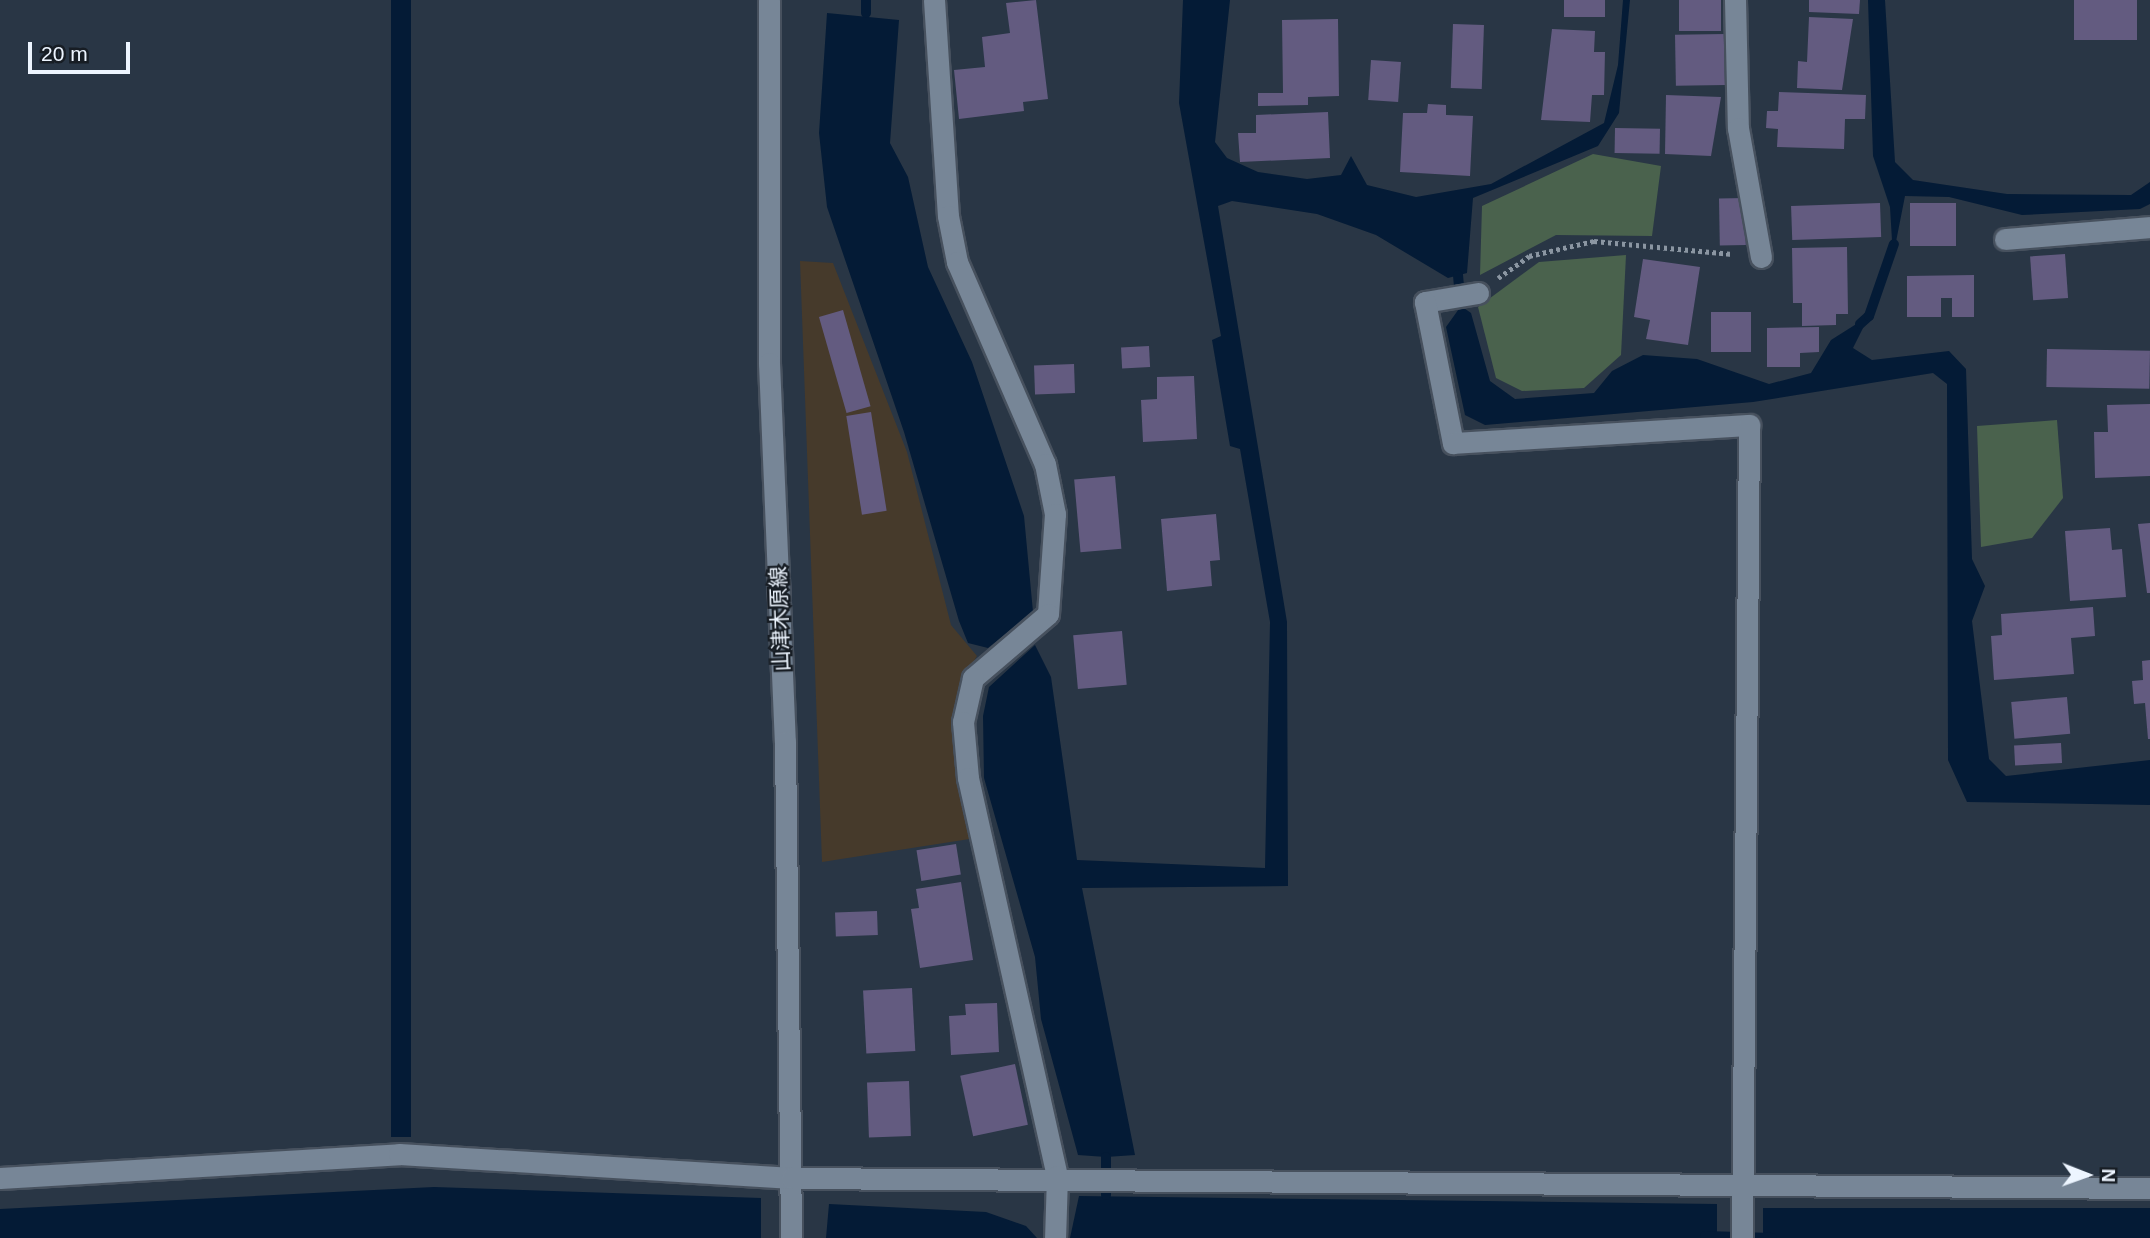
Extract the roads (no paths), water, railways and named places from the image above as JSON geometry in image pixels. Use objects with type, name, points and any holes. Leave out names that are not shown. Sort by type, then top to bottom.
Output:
[{"type":"street","name":"山津木原線","points":[[769,0],[769,363],[785,742],[791,1238]]},
{"type":"street","points":[[934,0],[948,216],[957,262],[1045,464],[1055,514],[1048,614],[1030,633],[997,654],[973,678],[963,722],[968,778],[1057,1176],[1055,1238]]},
{"type":"street","points":[[1735,0],[1738,128],[1761,257]]},
{"type":"street","points":[[2005,239],[2150,227]]},
{"type":"street","points":[[1478,293],[1425,302],[1453,443],[1749,425],[1742,1228]]},
{"type":"street","points":[[0,1178],[399,1154],[792,1178],[1057,1176],[2150,1188]]},
{"type":"water","points":[[391,0],[411,0],[411,1137],[391,1137]]},
{"type":"water","points":[[1183,0],[1230,0],[1215,142],[1227,158],[1258,172],[1307,179],[1341,175],[1351,156],[1367,185],[1416,197],[1491,184],[1604,123],[1618,65],[1623,0],[1630,0],[1619,113],[1598,146],[1473,198],[1467,273],[1448,278],[1376,235],[1317,214],[1232,201],[1218,206],[1287,622],[1288,886],[1082,888],[1135,1155],[1078,1155],[1041,1019],[1035,957],[984,778],[983,716],[989,687],[1035,645],[1051,677],[1077,860],[1265,868],[1270,622],[1240,449],[1230,446],[1212,340],[1221,336],[1179,103]]},
{"type":"water","points":[[1868,0],[1885,0],[1895,162],[1913,180],[2007,194],[2131,195],[2150,182],[2150,204],[2140,209],[2022,215],[1949,197],[1905,196],[1893,257],[1890,207],[1873,156]]},
{"type":"water","points":[[827,13],[899,20],[890,143],[908,177],[928,267],[972,362],[1024,516],[1033,612],[988,648],[968,643],[959,621],[904,432],[827,207],[819,133]]},
{"type":"water","points":[[1461,306],[1471,313],[1490,381],[1515,399],[1594,393],[1612,371],[1643,355],[1697,359],[1769,384],[1811,373],[1831,340],[1869,316],[1853,348],[1872,360],[1949,351],[1966,369],[1972,559],[1985,586],[1972,621],[1989,759],[2006,776],[2150,760],[2150,805],[1967,802],[1948,760],[1947,384],[1933,373],[1753,402],[1485,425],[1465,415],[1446,327]]},
{"type":"water","points":[[434,1187],[761,1198],[761,1238],[0,1238],[0,1209]]},
{"type":"water","points":[[1079,1196],[1717,1204],[1717,1238],[1070,1238]]},
{"type":"water","points":[[829,1204],[986,1212],[1026,1226],[1037,1238],[826,1238]]},
{"type":"water","points":[[1763,1208],[2150,1208],[2150,1238],[1763,1238]]},
{"type":"waterway","points":[[866,0],[866,13]]},
{"type":"waterway","points":[[1860,324],[1869,316],[1894,244]]},
{"type":"waterway","points":[[1458,275],[1460,297]]},
{"type":"waterway","points":[[1106,1157],[1106,1195]]},
{"type":"waterway","points":[[1705,1236],[1772,1238]]}]
